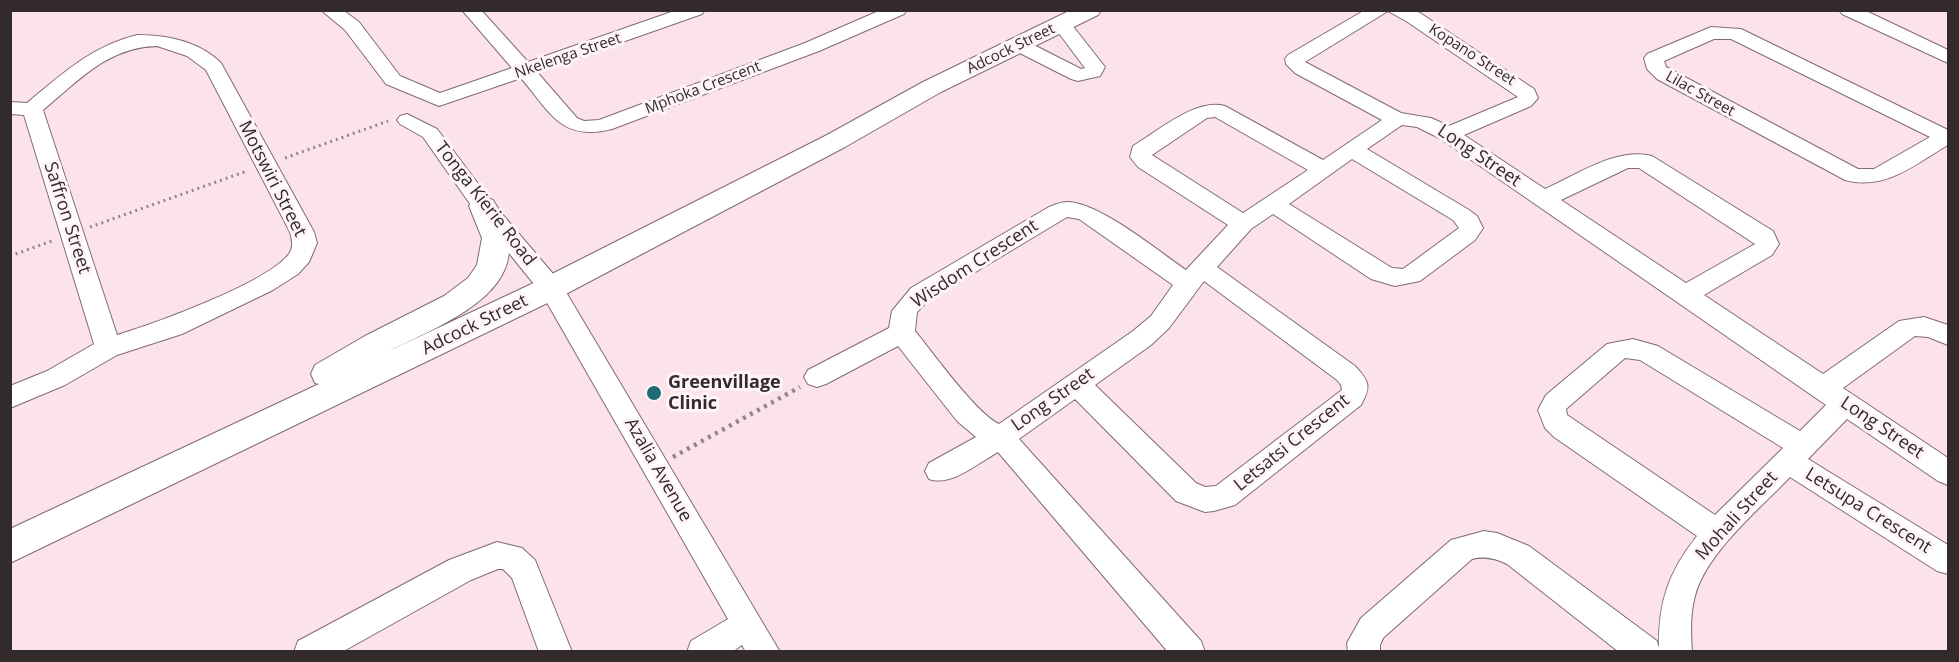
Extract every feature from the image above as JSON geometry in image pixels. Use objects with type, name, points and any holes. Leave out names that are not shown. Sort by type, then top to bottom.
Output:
[{"type":"main road","name":"Adcock Street","points":[[10,547],[545,281],[910,93],[932,87],[1090,10]]},
{"type":"main road","points":[[327,374],[376,344],[455,304],[479,286],[492,266],[496,238],[483,206]]},
{"type":"main road","name":"Adcock Street","points":[[10,535],[327,374],[545,281]]},
{"type":"street","points":[[330,10],[352,26],[393,80],[434,110]]},
{"type":"street","points":[[474,14],[496,10]]},
{"type":"street","name":"Nkelenga Street","points":[[401,116],[400,104],[410,99],[434,110],[525,71],[696,10]]},
{"type":"street","name":"Mphoka Crescent","points":[[474,14],[570,122],[579,127],[592,128],[812,47],[897,10]]},
{"type":"street","points":[[1379,10],[1295,59],[1296,64],[1302,69],[1397,119]]},
{"type":"street","name":"Kopano Street","points":[[1396,10],[1413,17],[1527,93],[1528,98],[1524,102],[1448,134]]},
{"type":"street","points":[[1848,10],[1948,57]]},
{"type":"street","points":[[1019,45],[1078,75],[1094,72],[1095,68],[1062,24]]},
{"type":"street","name":"Lilac Street","points":[[1711,33],[1734,33],[1947,136],[1880,175],[1868,177],[1852,175],[1664,75],[1657,69],[1654,58],[1711,33]]},
{"type":"street","name":"Motswiri Street","points":[[10,398],[56,378],[108,348],[173,327],[212,311],[264,284],[289,268],[301,256],[305,243],[302,232],[214,67],[199,54],[165,41],[142,39],[113,47],[21,109]]},
{"type":"street","points":[[393,80],[401,116]]},
{"type":"street","name":"Saffron Street","points":[[21,109],[72,234],[108,348]]},
{"type":"street","name":"Tonga Kierie Road","points":[[401,116],[434,110],[483,206],[545,281]]},
{"type":"street","points":[[1243,224],[1146,162],[1141,157],[1141,151],[1201,112],[1218,110],[1323,170]]},
{"type":"street","name":"Long Street","points":[[939,471],[1001,437],[1142,338],[1160,322],[1195,276],[1243,224],[1397,119],[1415,119],[1432,124],[1448,134],[1948,473]]},
{"type":"street","points":[[1273,204],[1391,277],[1402,278],[1411,275],[1467,234],[1471,228],[1468,221],[1461,215],[1352,150]]},
{"type":"street","points":[[1543,199],[1625,161],[1644,161],[1765,237],[1767,244],[1764,249],[1685,295]]},
{"type":"street","name":"Wisdom Crescent","points":[[902,333],[900,320],[907,305],[920,294],[1066,208],[1086,213],[1195,276]]},
{"type":"street","name":"Letsatsi Crescent","points":[[1077,384],[1186,492],[1199,499],[1212,501],[1225,496],[1351,399],[1356,391],[1354,381],[1346,373],[1195,276]]},
{"type":"street","name":"Azalia Avenue","points":[[545,281],[764,651]]},
{"type":"street","name":"Mohali Street","points":[[1676,651],[1678,600],[1689,569],[1717,533],[1795,453],[1834,395],[1908,328],[1917,325],[1930,327],[1948,336]]},
{"type":"street","points":[[817,377],[902,333],[967,413],[982,428],[1001,437],[1189,651]]},
{"type":"street","name":"Letsupa Crescent","points":[[1717,533],[1564,429],[1555,420],[1552,410],[1556,402],[1616,351],[1625,347],[1637,348],[1649,353],[1948,561]]},
{"type":"street","points":[[1364,651],[1363,643],[1372,628],[1462,549],[1478,542],[1498,544],[1518,555],[1645,651]]},
{"type":"street","points":[[310,651],[469,566],[497,555],[511,557],[524,570],[556,651]]},
{"type":"street","points":[[703,651],[748,624]]},
{"type":"path","points":[[10,256],[401,116]]},
{"type":"path","points":[[655,466],[817,377]]},
{"type":"place","name":"Greenvillage Clinic","points":[[654,393]]}]
